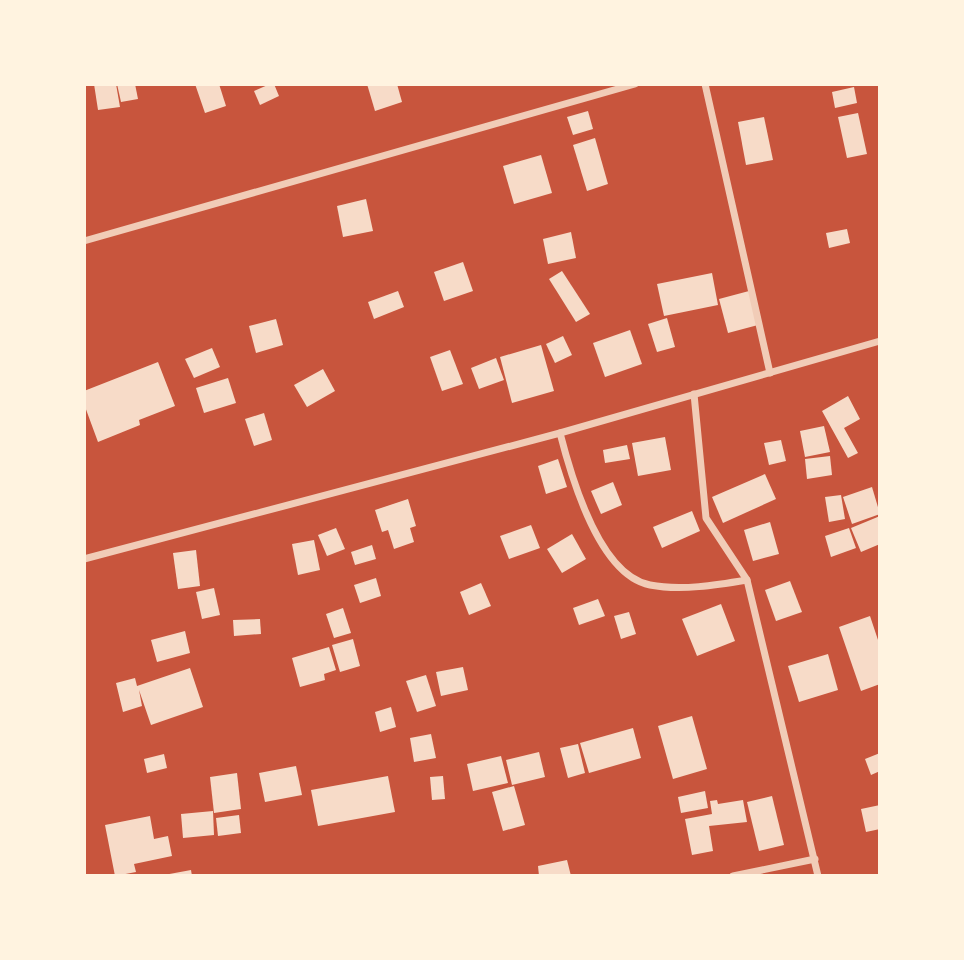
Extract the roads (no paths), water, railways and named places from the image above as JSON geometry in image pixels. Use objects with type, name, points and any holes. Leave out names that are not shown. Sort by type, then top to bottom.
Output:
[{"type":"street","points":[[84,241],[635,84]]},
{"type":"street","points":[[705,84],[769,373]]},
{"type":"street","points":[[84,559],[561,433],[880,341]]},
{"type":"street","points":[[694,394],[706,518],[747,580],[818,876]]},
{"type":"street","points":[[561,433],[573,484],[618,568],[649,585],[709,586],[747,580]]},
{"type":"street","points":[[733,876],[815,859]]}]
